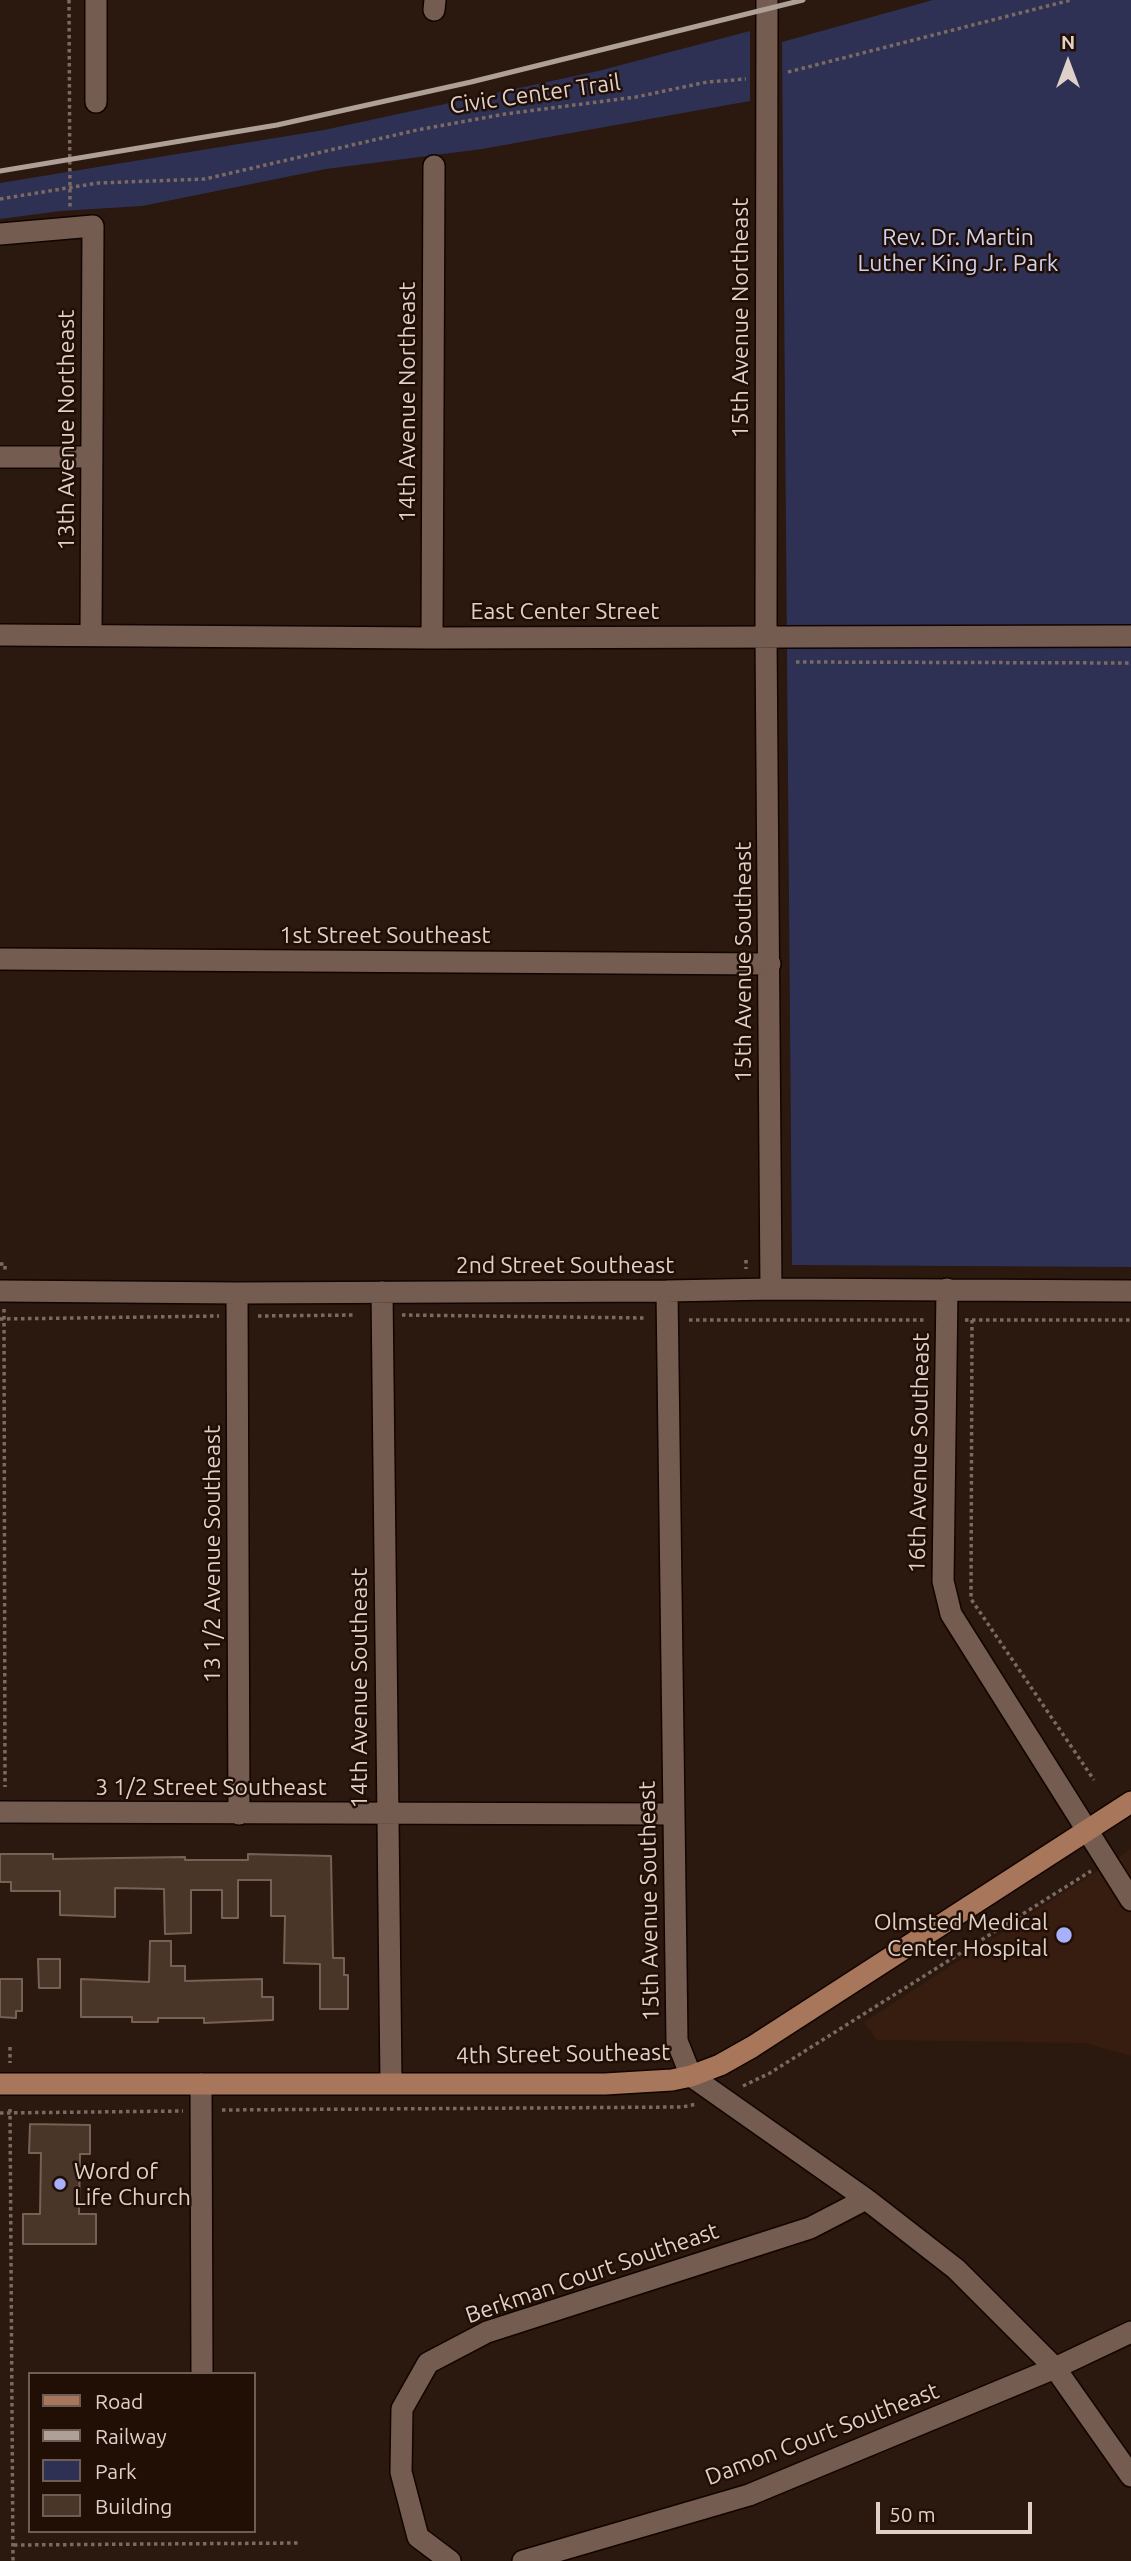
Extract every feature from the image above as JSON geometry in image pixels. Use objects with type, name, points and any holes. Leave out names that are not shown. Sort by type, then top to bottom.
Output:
[{"type":"main road","name":"4th Street Southeast","points":[[0,2084],[605,2084],[672,2080],[691,2076],[720,2065],[752,2047],[1131,1802]]},
{"type":"street","points":[[96,0],[96,102]]},
{"type":"street","name":"15th Avenue Northeast","points":[[766,636],[767,0]]},
{"type":"street","name":"14th Avenue Northeast","points":[[432,638],[434,166]]},
{"type":"street","name":"13th Avenue Northeast","points":[[0,234],[93,226],[92,635]]},
{"type":"street","points":[[0,457],[92,457]]},
{"type":"street","name":"East Center Street","points":[[0,635],[432,638],[1131,636]]},
{"type":"street","name":"15th Avenue Southeast","points":[[766,636],[771,1289]]},
{"type":"street","name":"1st Street Southeast","points":[[0,959],[770,964]]},
{"type":"street","name":"2nd Street Southeast","points":[[0,1291],[237,1293],[771,1289],[1131,1290]]},
{"type":"street","name":"16th Avenue Southeast","points":[[947,1289],[943,1581],[951,1614],[1131,1900]]},
{"type":"street","name":"15th Avenue Southeast","points":[[667,1291],[677,2041],[691,2076]]},
{"type":"street","name":"14th Avenue Southeast","points":[[382,1292],[391,2083]]},
{"type":"street","name":"13 1/2 Avenue Southeast","points":[[237,1293],[239,1814]]},
{"type":"street","name":"3 1/2 Street Southeast","points":[[0,1812],[673,1814]]},
{"type":"street","points":[[691,2076],[866,2199],[956,2269],[1055,2368],[1131,2476]]},
{"type":"street","points":[[201,2084],[202,2372]]},
{"type":"street","name":"Berkman Court Southeast","points":[[450,2561],[418,2536],[401,2472],[402,2409],[428,2363],[487,2332],[810,2228],[866,2199]]},
{"type":"street","name":"Damon Court Southeast","points":[[523,2561],[749,2495],[1055,2368],[1131,2332]]},
{"type":"path","points":[[69,0],[69,187]]},
{"type":"path","name":"Civic Center Trail","points":[[0,199],[98,183],[205,179],[416,130],[636,97],[707,82],[767,78],[1071,0]]},
{"type":"path","points":[[796,662],[1131,663]]},
{"type":"path","points":[[0,1319],[3,1319],[5,1787]]},
{"type":"path","points":[[747,1320],[922,1320]]},
{"type":"path","points":[[1094,1780],[971,1599],[972,1320],[1131,1320]]},
{"type":"path","points":[[0,2113],[682,2107],[720,2098],[770,2073],[1106,1862]]},
{"type":"path","points":[[10,2111],[13,2561]]},
{"type":"path","points":[[14,2545],[299,2543]]},
{"type":"shaded area","name":"Olmsted Medical Center Hospital","points":[[1131,1849],[1131,2056],[1085,2043],[877,2040],[864,2022]]},
{"type":"green space","name":"Rev. Dr. Martin Luther King Jr. Park","points":[[933,0],[1131,0],[1131,1267],[792,1265],[782,42]]},
{"type":"green space","points":[[750,31],[750,101],[482,149],[326,169],[142,206],[61,211],[0,219],[0,183],[324,130],[598,71]]},
{"type":"building","points":[[0,1854],[53,1854],[53,1859],[185,1857],[185,1860],[248,1860],[248,1854],[331,1856],[333,1958],[344,1958],[344,1975],[348,1975],[348,2009],[320,2009],[320,1964],[284,1963],[285,1916],[271,1916],[271,1880],[238,1880],[238,1918],[222,1918],[222,1890],[191,1890],[191,1933],[165,1934],[164,1889],[115,1888],[115,1917],[60,1915],[60,1891],[11,1891],[11,1882],[0,1882]]},
{"type":"building","points":[[150,1941],[171,1941],[171,1966],[185,1966],[185,1981],[262,1979],[262,1997],[273,1997],[273,2020],[204,2023],[204,2018],[158,2018],[158,2022],[132,2022],[132,2017],[81,2017],[81,1979],[149,1982]]},
{"type":"building","points":[[38,1959],[60,1959],[60,1988],[39,1988]]},
{"type":"building","points":[[0,1979],[22,1979],[22,2011],[16,2011],[16,2018],[0,2017]]},
{"type":"building","name":"Word of Life Church","points":[[30,2124],[90,2125],[90,2154],[80,2154],[79,2214],[96,2214],[96,2244],[23,2244],[23,2214],[40,2214],[41,2153],[29,2153]]},
{"type":"railway","points":[[0,171],[277,125],[471,82],[803,0]]},
{"type":"place","name":"Olmsted Medical Center Hospital","points":[[1064,1935]]},
{"type":"place","name":"Word of Life Church","points":[[60,2184]]}]
